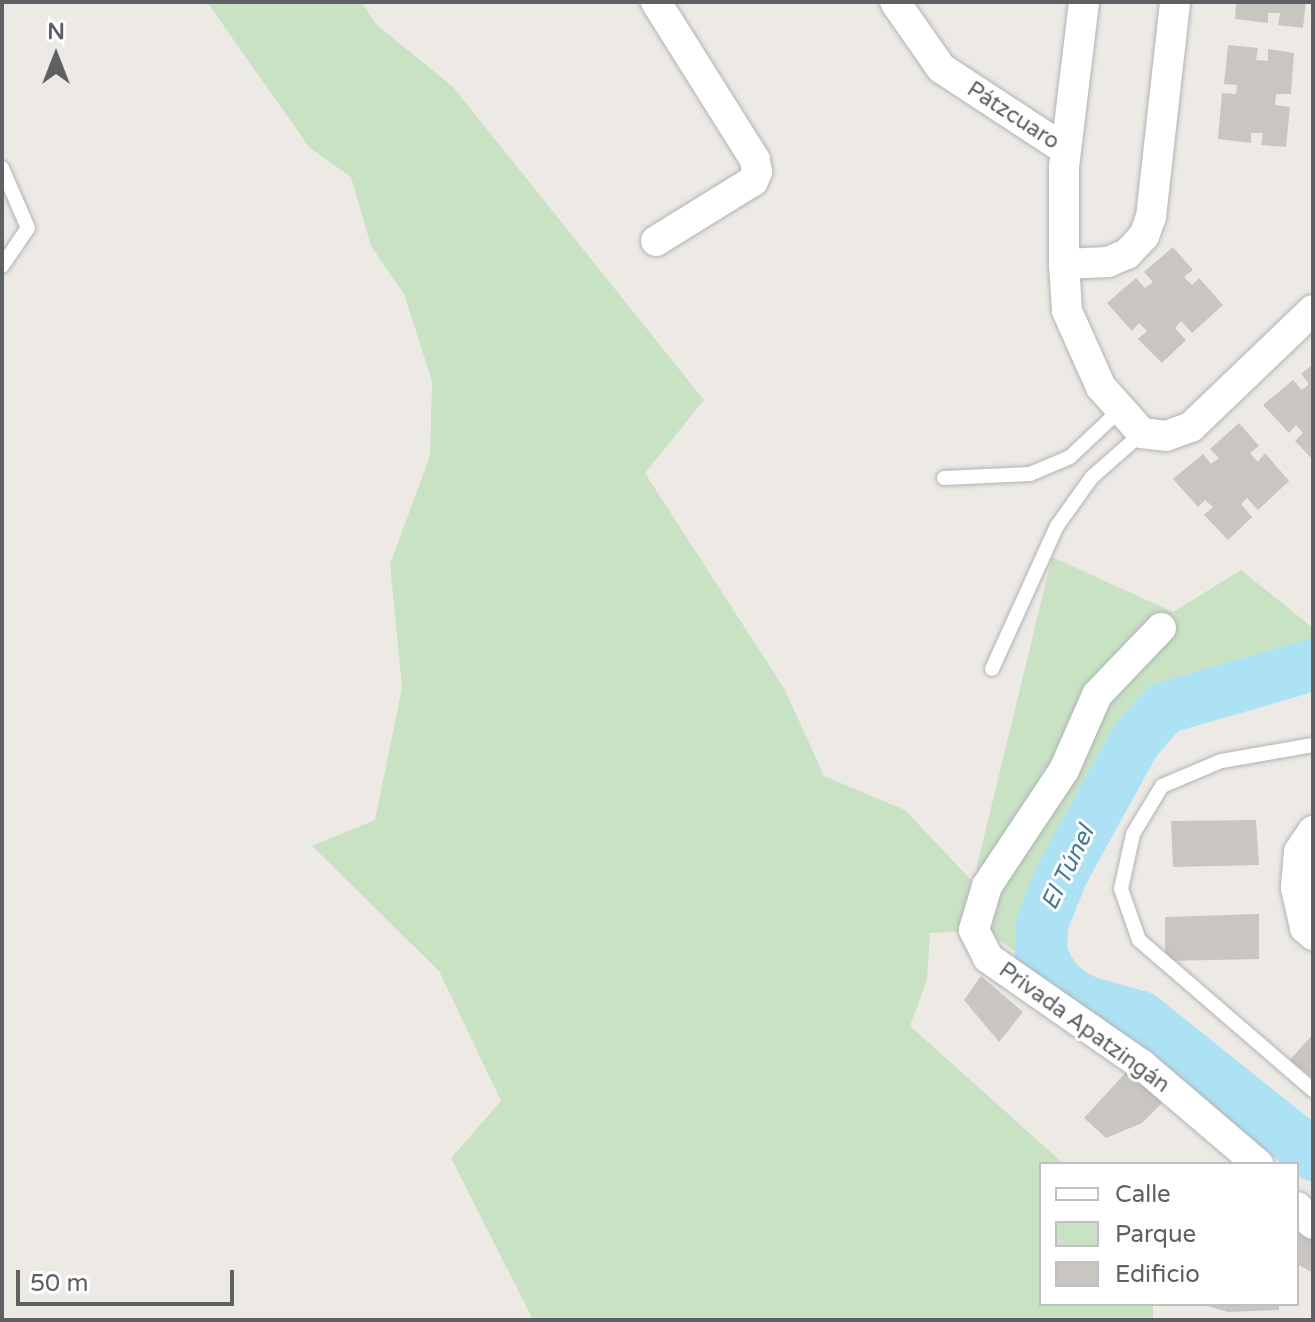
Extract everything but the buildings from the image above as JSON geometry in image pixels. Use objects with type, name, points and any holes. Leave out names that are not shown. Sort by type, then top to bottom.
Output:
[{"type":"street","points":[[656,2],[755,160],[757,172],[753,181],[656,241]]},
{"type":"street","name":"Pátzcuaro","points":[[895,2],[941,68],[1066,150],[1064,264],[1067,311],[1101,387],[1142,433]]},
{"type":"street","points":[[1066,150],[1084,2]]},
{"type":"street","points":[[1064,264],[1108,262],[1127,254],[1144,236],[1151,217],[1175,2]]},
{"type":"street","points":[[1142,433],[1166,436],[1191,427],[1313,310]]},
{"type":"street","name":"Privada Apatzingán","points":[[1161,628],[1097,695],[1064,770],[987,886],[974,930],[988,958],[1142,1065],[1256,1162]]},
{"type":"street","points":[[1313,831],[1299,852],[1296,888],[1305,928],[1313,935]]},
{"type":"street","points":[[1299,1209],[1313,1224]]},
{"type":"lane","points":[[2,168],[28,228],[2,266]]},
{"type":"lane","points":[[944,478],[1030,474],[1070,457],[1121,409]]},
{"type":"lane","points":[[992,669],[1057,526],[1092,477],[1142,433]]},
{"type":"lane","points":[[1313,745],[1221,761],[1162,786],[1133,834],[1121,889],[1139,940],[1313,1090]]},
{"type":"green space","points":[[207,2],[361,2],[377,25],[453,87],[704,400],[645,473],[785,690],[824,776],[905,810],[973,882],[1052,557],[1173,612],[1241,570],[1313,628],[1313,682],[1182,710],[1157,738],[1086,874],[1068,916],[1064,946],[1081,970],[1165,1010],[1313,1126],[1313,1174],[1151,1038],[1041,987],[1025,958],[985,930],[930,933],[927,980],[910,1026],[1062,1162],[1039,1162],[1039,1306],[1153,1306],[1153,1320],[533,1320],[451,1158],[501,1101],[439,971],[312,846],[375,820],[402,688],[390,564],[430,456],[432,381],[404,294],[371,246],[351,177],[309,147]]},
{"type":"waterway","name":"El Túnel","points":[[1313,665],[1164,708],[1135,741],[1062,874],[1042,924],[1041,953],[1054,981],[1080,1000],[1141,1017],[1313,1155]]}]
